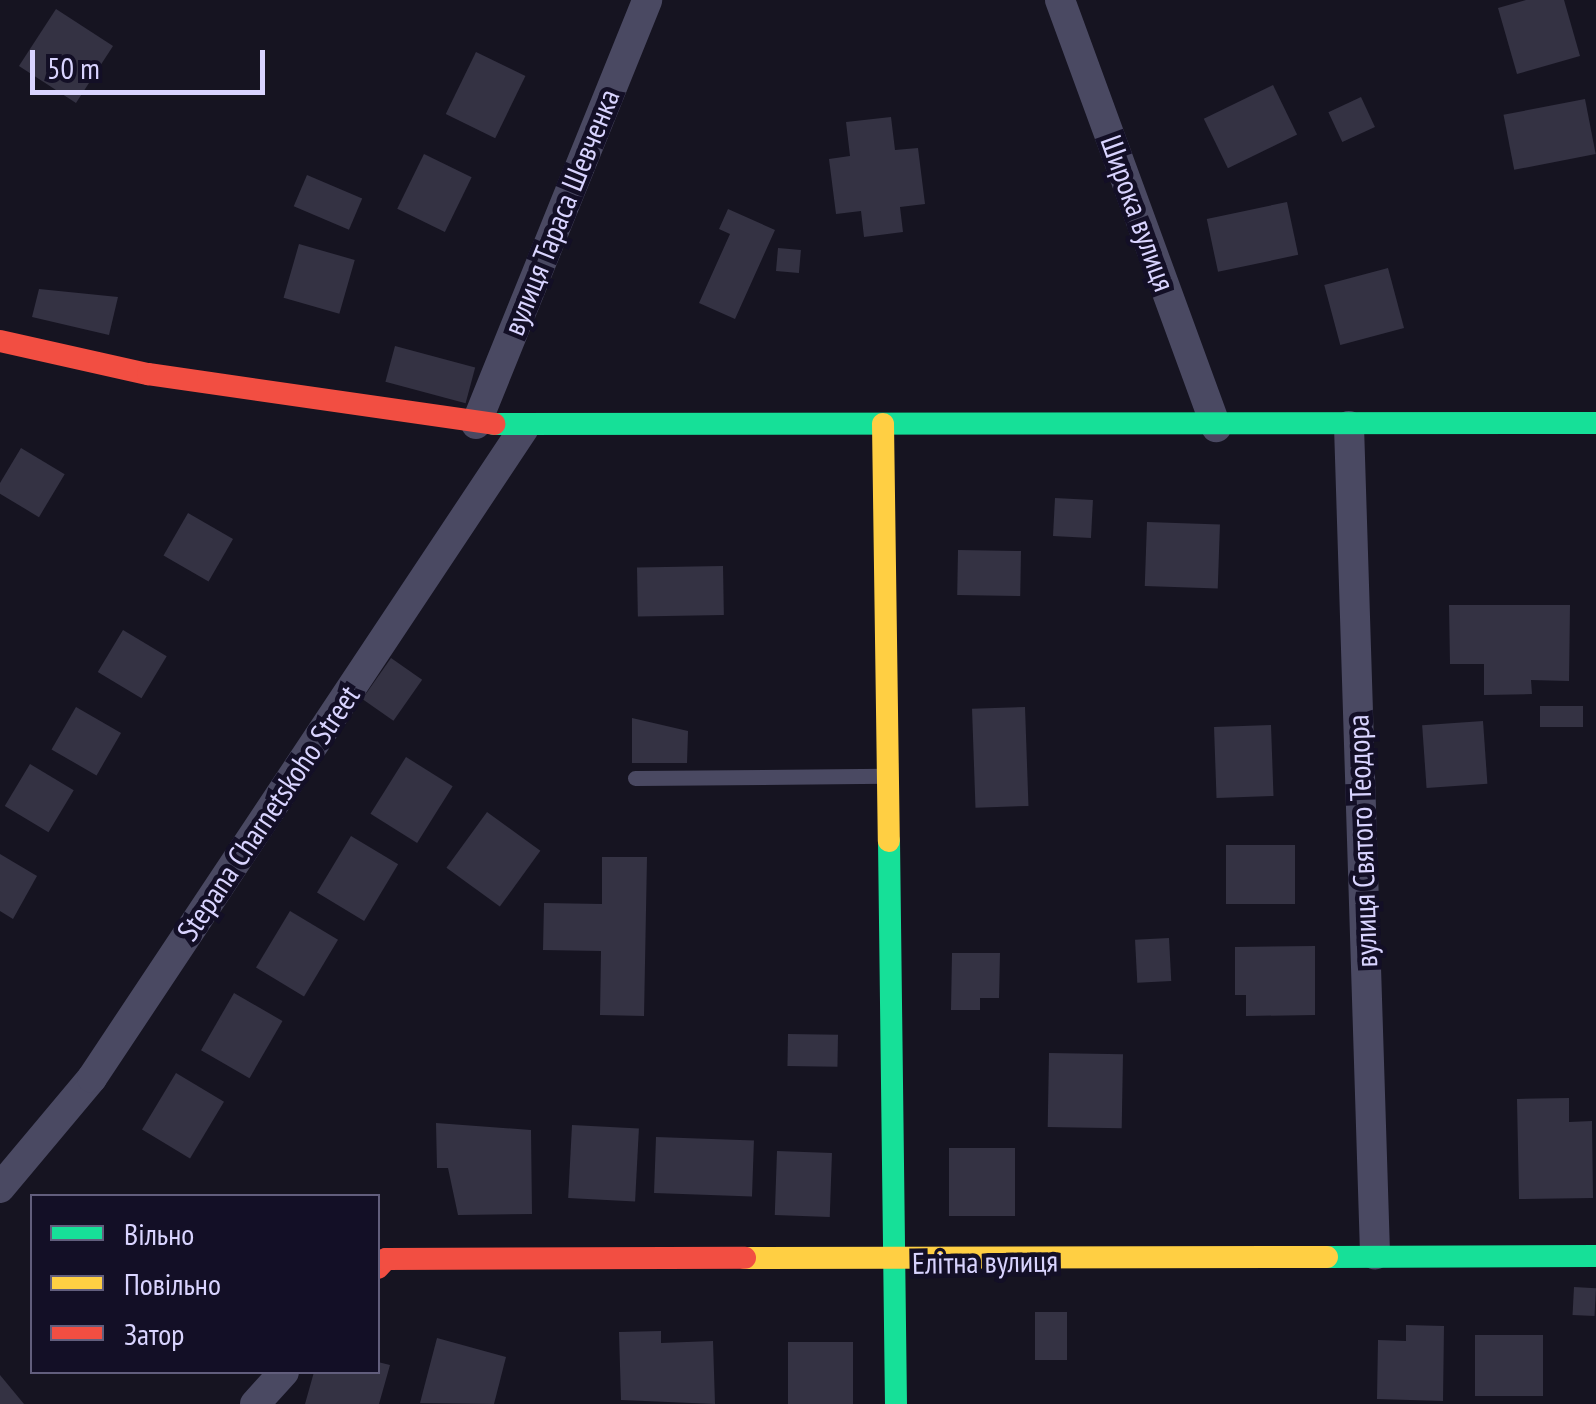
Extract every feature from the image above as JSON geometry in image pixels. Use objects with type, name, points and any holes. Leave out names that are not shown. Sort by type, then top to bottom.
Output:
[{"type":"street","name":"вулиця Тараса Шевченка","points":[[476,424],[647,0]]},
{"type":"street","name":"Широка вулиця","points":[[1060,0],[1216,427]]},
{"type":"street","points":[[0,340],[148,374],[524,428],[1596,423]]},
{"type":"street","points":[[883,424],[886,776],[899,1264],[896,1404]]},
{"type":"street","name":"вулиця Святого Теодора","points":[[1348,426],[1375,1256]]},
{"type":"street","name":"Stepana Charnetskoho Street","points":[[0,1188],[92,1078],[524,428]]},
{"type":"street","name":"Елітна вулиця","points":[[380,1266],[386,1259],[899,1264],[1596,1256]]},
{"type":"street","points":[[255,1404],[282,1374]]},
{"type":"lane","points":[[635,778],[886,776]]},
{"type":"building","points":[[1526,0],[1564,0],[1580,56],[1517,74],[1498,8]]},
{"type":"building","points":[[56,9],[113,46],[76,103],[19,66]]},
{"type":"building","points":[[476,52],[525,76],[495,138],[446,114]]},
{"type":"building","points":[[1273,85],[1297,134],[1228,168],[1204,119]]},
{"type":"building","points":[[1361,97],[1375,127],[1342,142],[1328,112]]},
{"type":"building","points":[[1585,99],[1596,154],[1514,170],[1504,115]]},
{"type":"building","points":[[891,117],[895,150],[918,148],[925,204],[900,207],[903,232],[864,237],[861,211],[836,214],[829,159],[850,156],[846,122]]},
{"type":"building","points":[[424,154],[472,177],[445,232],[397,209]]},
{"type":"building","points":[[307,175],[362,198],[349,230],[294,206]]},
{"type":"building","points":[[1287,202],[1298,255],[1218,272],[1207,219]]},
{"type":"building","points":[[728,209],[775,230],[735,319],[699,303],[730,234],[719,229]]},
{"type":"building","points":[[299,244],[355,260],[339,314],[284,298]]},
{"type":"building","points":[[778,248],[801,250],[799,273],[776,271]]},
{"type":"building","points":[[1388,268],[1404,328],[1340,345],[1324,285]]},
{"type":"building","points":[[39,289],[118,297],[109,335],[32,317]]},
{"type":"building","points":[[395,346],[475,367],[466,403],[385,382]]},
{"type":"building","points":[[21,448],[65,474],[39,517],[0,494],[0,483]]},
{"type":"building","points":[[1055,498],[1093,500],[1091,538],[1053,536]]},
{"type":"building","points":[[188,513],[233,539],[209,581],[164,555]]},
{"type":"building","points":[[1147,522],[1220,525],[1218,589],[1145,586]]},
{"type":"building","points":[[958,550],[1021,551],[1020,596],[957,595]]},
{"type":"building","points":[[723,566],[724,615],[638,616],[637,568]]},
{"type":"building","points":[[1449,605],[1570,605],[1569,681],[1531,680],[1532,694],[1484,695],[1484,664],[1450,664]]},
{"type":"building","points":[[123,630],[167,656],[141,698],[98,672]]},
{"type":"building","points":[[391,658],[422,680],[393,721],[362,699]]},
{"type":"building","points":[[1540,706],[1583,706],[1583,727],[1540,727]]},
{"type":"building","points":[[76,707],[121,733],[97,775],[52,749]]},
{"type":"building","points":[[1025,707],[1028,806],[975,808],[972,709]]},
{"type":"building","points":[[632,718],[688,731],[687,763],[632,763]]},
{"type":"building","points":[[1483,721],[1487,784],[1427,788],[1422,725]]},
{"type":"building","points":[[1271,725],[1273,796],[1217,798],[1214,727]]},
{"type":"building","points":[[406,757],[453,786],[417,843],[370,814]]},
{"type":"building","points":[[30,764],[74,790],[48,832],[5,806]]},
{"type":"building","points":[[487,812],[540,851],[500,907],[446,868]]},
{"type":"building","points":[[351,836],[398,864],[364,921],[317,893]]},
{"type":"building","points":[[1226,845],[1295,845],[1295,904],[1226,904]]},
{"type":"building","points":[[0,854],[37,876],[13,919],[0,911]]},
{"type":"building","points":[[602,857],[647,857],[644,1016],[600,1015],[601,951],[543,950],[544,903],[602,904]]},
{"type":"building","points":[[290,911],[338,940],[304,996],[256,968]]},
{"type":"building","points":[[1169,938],[1171,981],[1137,983],[1135,940]]},
{"type":"building","points":[[1315,946],[1315,1015],[1246,1016],[1246,995],[1235,995],[1235,947]]},
{"type":"building","points":[[952,953],[1000,953],[999,998],[980,998],[980,1010],[951,1010]]},
{"type":"building","points":[[234,993],[282,1021],[249,1078],[201,1050]]},
{"type":"building","points":[[788,1034],[838,1035],[837,1067],[787,1066]]},
{"type":"building","points":[[1049,1053],[1123,1054],[1122,1128],[1048,1127]]},
{"type":"building","points":[[176,1073],[224,1102],[190,1158],[142,1130]]},
{"type":"building","points":[[1569,1098],[1569,1122],[1592,1121],[1593,1198],[1519,1199],[1517,1099]]},
{"type":"building","points":[[436,1123],[531,1130],[532,1214],[458,1215],[448,1168],[437,1168]]},
{"type":"building","points":[[572,1125],[639,1129],[635,1201],[568,1198]]},
{"type":"building","points":[[656,1137],[754,1140],[752,1196],[654,1193]]},
{"type":"building","points":[[949,1148],[1015,1148],[1015,1216],[949,1216]]},
{"type":"building","points":[[777,1151],[832,1153],[830,1217],[775,1215]]},
{"type":"building","points":[[1574,1287],[1596,1288],[1595,1316],[1573,1315]]},
{"type":"building","points":[[1035,1312],[1067,1312],[1067,1360],[1035,1360]]},
{"type":"building","points":[[1406,1325],[1444,1326],[1443,1401],[1377,1399],[1378,1340],[1406,1341]]},
{"type":"building","points":[[661,1331],[661,1343],[713,1341],[715,1404],[621,1400],[619,1332]]},
{"type":"building","points":[[1475,1335],[1543,1335],[1543,1396],[1475,1396]]},
{"type":"building","points":[[437,1338],[506,1357],[494,1404],[420,1403]]},
{"type":"building","points":[[788,1342],[853,1342],[853,1404],[788,1404]]},
{"type":"building","points":[[380,1362],[390,1365],[379,1404],[305,1404],[313,1374],[380,1374]]},
{"type":"building","points":[[0,1375],[24,1404],[0,1404]]},
{"type":"traffic: fast","points":[[494,424],[1596,423]]},
{"type":"traffic: fast","points":[[889,841],[896,1404]]},
{"type":"traffic: fast","points":[[1327,1257],[1596,1256]]},
{"type":"traffic: slow","points":[[883,424],[889,841]]},
{"type":"traffic: slow","points":[[745,1258],[1327,1257]]},
{"type":"traffic: jam","points":[[0,341],[148,374],[494,424]]},
{"type":"traffic: jam","points":[[380,1266],[386,1259],[745,1258]]}]
